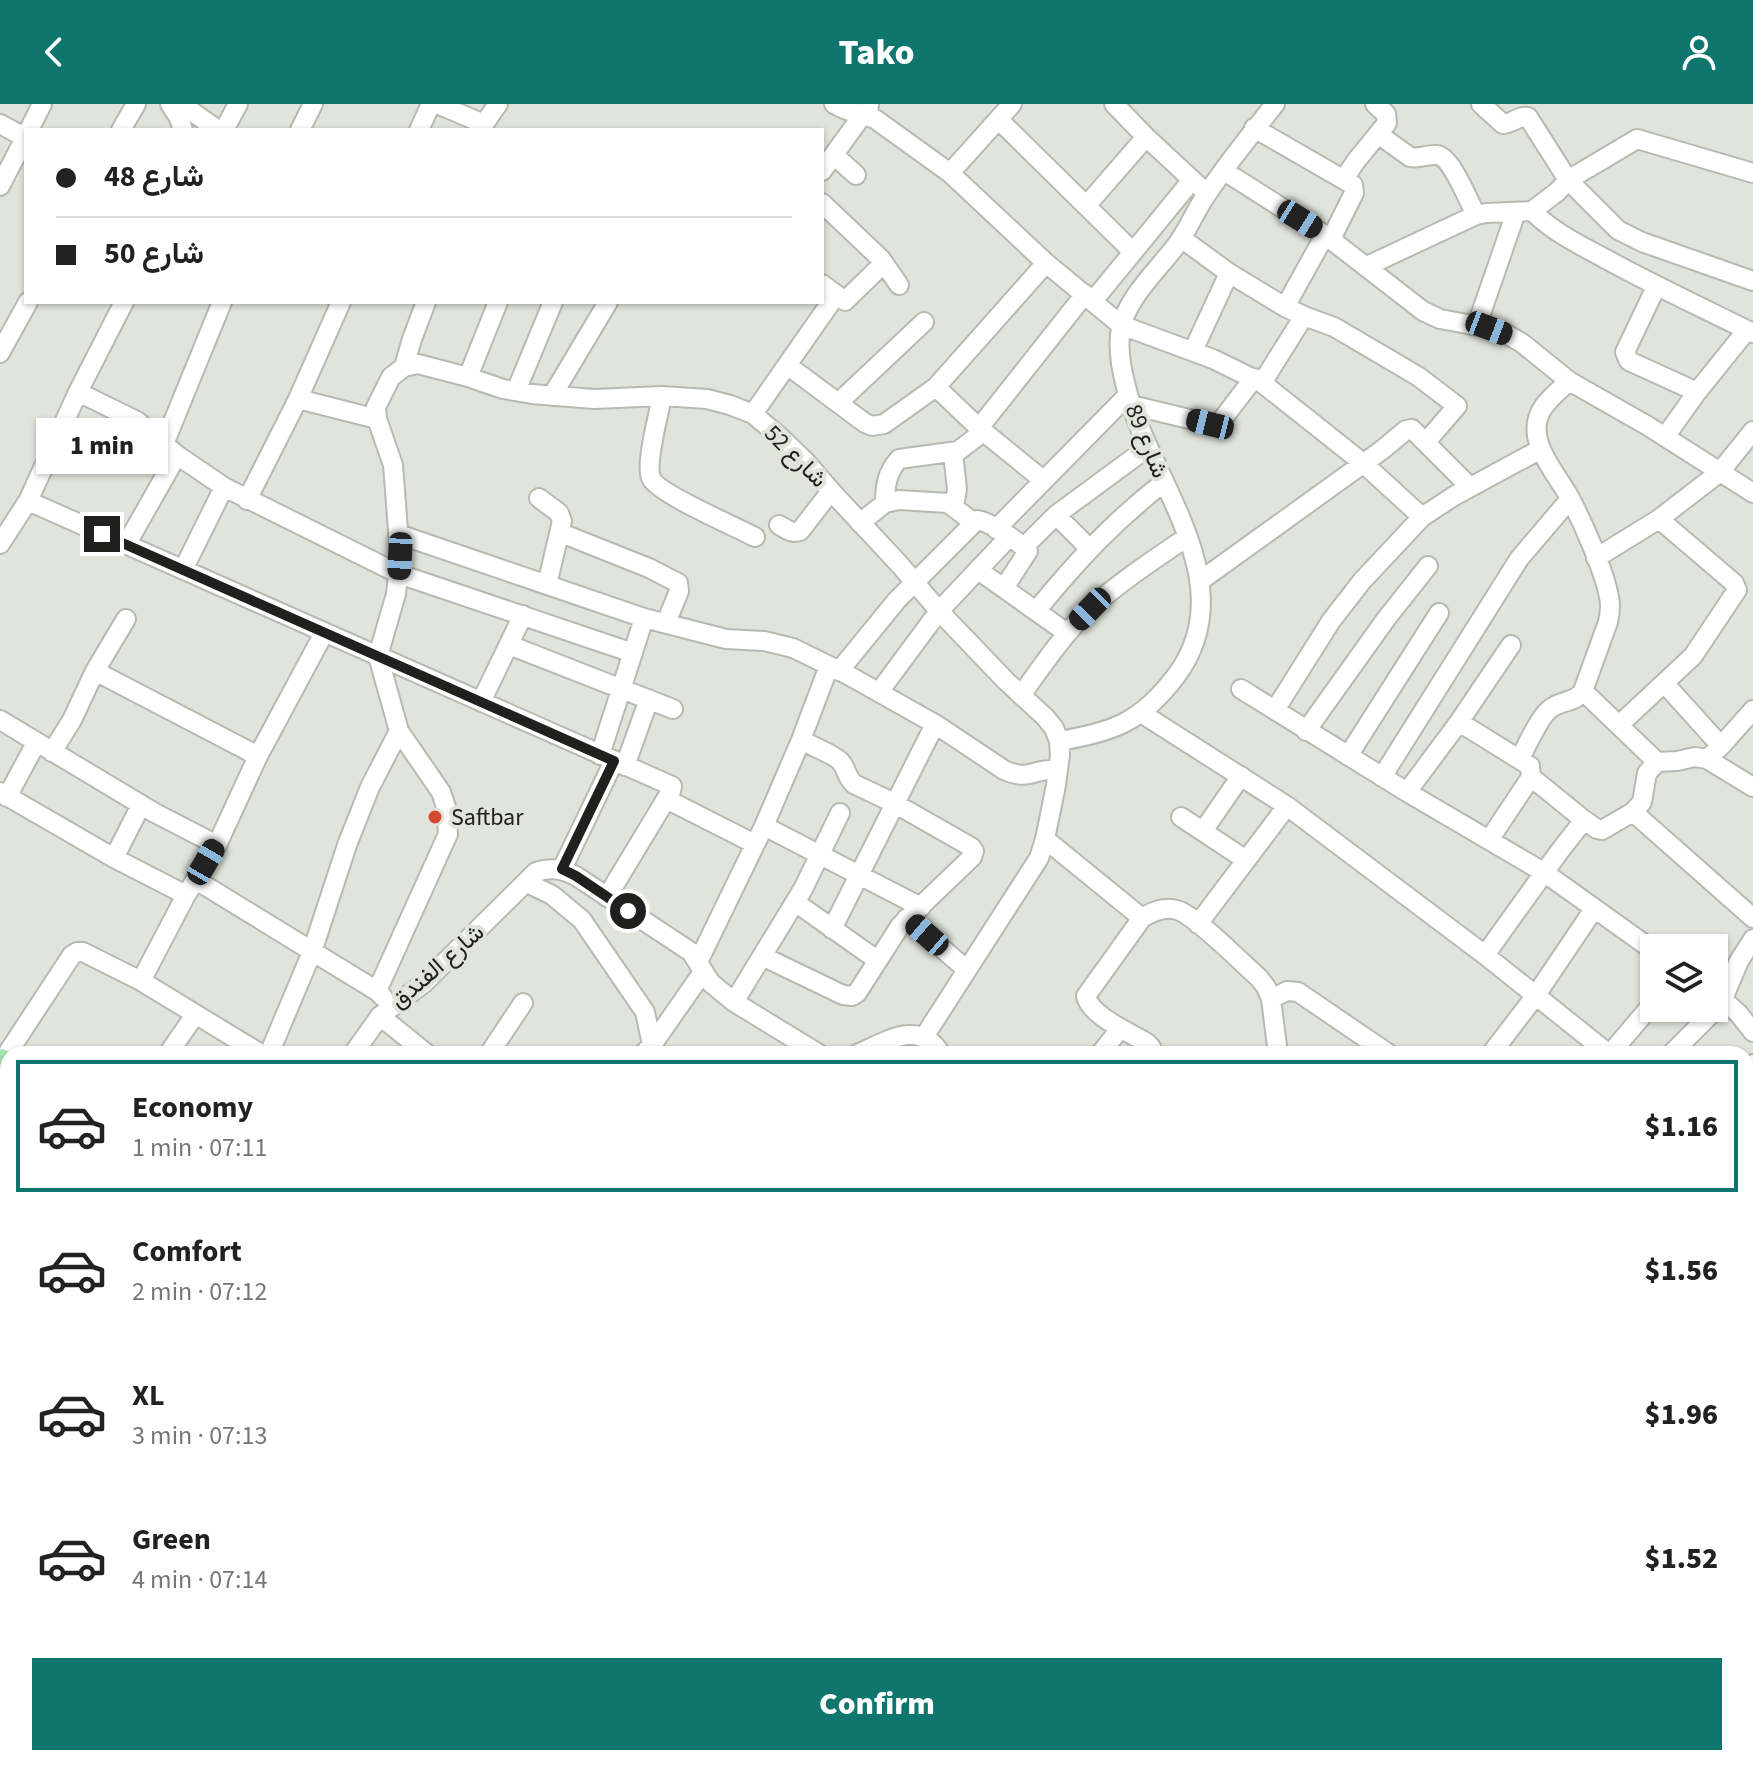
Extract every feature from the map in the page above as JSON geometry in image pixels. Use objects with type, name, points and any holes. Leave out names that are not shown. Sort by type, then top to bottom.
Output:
[{"type":"street","points":[[30,128],[42,104]]},
{"type":"street","points":[[122,128],[136,104]]},
{"type":"street","points":[[170,104],[182,128]]},
{"type":"street","points":[[181,104],[215,128]]},
{"type":"street","points":[[225,128],[238,104]]},
{"type":"street","points":[[301,128],[313,104]]},
{"type":"street","points":[[420,128],[434,104],[483,127],[498,104]]},
{"type":"street","points":[[834,104],[846,111],[868,109]]},
{"type":"street","points":[[950,173],[1012,104]]},
{"type":"street","points":[[1114,104],[1207,193]]},
{"type":"street","points":[[1121,325],[1130,306],[1181,238],[1207,193],[1275,104]]},
{"type":"street","points":[[1344,179],[1387,123],[1388,117],[1375,104]]},
{"type":"street","points":[[1481,104],[1503,124],[1528,117],[1568,180],[1618,230],[1642,242],[1753,281]]},
{"type":"street","points":[[824,168],[868,109]]},
{"type":"street","points":[[868,109],[875,119],[950,173],[1046,263],[1121,325],[1193,351],[1258,380],[1363,463],[1422,517]]},
{"type":"street","points":[[999,120],[1133,252]]},
{"type":"street","points":[[0,124],[24,136]]},
{"type":"street","points":[[1254,128],[1344,179],[1355,190],[1285,307]]},
{"type":"street","points":[[1378,134],[1410,157],[1442,156],[1450,164],[1476,215]]},
{"type":"street","points":[[1086,206],[1146,137]]},
{"type":"street","points":[[1367,266],[1476,215],[1524,212],[1557,192],[1568,180],[1637,139],[1753,173]]},
{"type":"street","points":[[0,186],[24,141]]},
{"type":"street","points":[[834,155],[856,175]]},
{"type":"street","points":[[1224,171],[1328,237],[1423,311],[1440,319],[1477,325],[1508,335],[1569,381],[1753,493]]},
{"type":"street","points":[[885,503],[886,483],[895,463],[899,459],[953,453],[962,449],[1192,180]]},
{"type":"street","points":[[824,205],[884,263],[899,285]]},
{"type":"street","points":[[1524,212],[1656,287],[1750,331],[1697,392],[1665,437]]},
{"type":"street","points":[[1477,325],[1524,212]]},
{"type":"street","points":[[1181,238],[1229,273],[1285,307],[1334,327],[1419,377],[1457,406],[1426,442]]},
{"type":"street","points":[[829,290],[843,301],[847,300],[884,263]]},
{"type":"street","points":[[787,365],[865,423],[884,424],[936,387],[1046,263]]},
{"type":"street","points":[[1193,351],[1229,273]]},
{"type":"street","points":[[1656,287],[1625,356],[1629,361],[1697,392]]},
{"type":"street","points":[[2,345],[27,304]]},
{"type":"street","points":[[0,544],[28,501],[123,304]]},
{"type":"street","points":[[126,545],[170,449],[221,304]]},
{"type":"street","points":[[247,500],[298,399],[340,304]]},
{"type":"street","points":[[377,991],[444,847],[449,822],[441,792],[399,731],[378,656],[399,574],[393,465],[377,419],[376,407],[391,377],[404,367],[425,304]]},
{"type":"street","points":[[468,377],[497,304]]},
{"type":"street","points":[[516,391],[552,304]]},
{"type":"street","points":[[552,396],[607,304]]},
{"type":"street","points":[[753,414],[787,365],[821,304]]},
{"type":"street","points":[[879,692],[939,611],[1010,538],[1043,480],[1129,400],[1210,424],[1217,423],[1258,380],[1304,316]]},
{"type":"street","points":[[838,403],[924,322]]},
{"type":"street","name":"شارع 89","points":[[1059,741],[1116,728],[1141,713],[1159,697],[1181,668],[1197,636],[1201,609],[1196,558],[1129,400],[1122,372],[1121,325]]},
{"type":"street","name":"شارع 52","points":[[404,367],[418,364],[503,389],[552,396],[707,399],[753,414],[806,462],[939,611],[1045,717],[1059,741]]},
{"type":"street","points":[[1520,759],[1546,713],[1555,706],[1576,699],[1583,691],[1611,611],[1596,558],[1570,499],[1541,449],[1538,437],[1537,422],[1541,410],[1569,381]]},
{"type":"street","points":[[936,387],[981,430],[1043,480]]},
{"type":"street","points":[[78,392],[137,421],[224,487],[399,574],[633,653]]},
{"type":"street","points":[[662,396],[649,464],[651,479],[656,486],[673,496],[755,537]]},
{"type":"street","points":[[298,399],[377,419]]},
{"type":"street","points":[[1200,581],[1406,430],[1412,429],[1470,487]]},
{"type":"street","points":[[1596,558],[1659,519],[1720,472],[1753,431]]},
{"type":"street","points":[[1010,538],[1056,515],[1147,448]]},
{"type":"street","points":[[1275,710],[1331,621],[1362,581],[1422,517],[1541,449]]},
{"type":"street","points":[[953,453],[957,489],[954,506]]},
{"type":"street","points":[[1036,611],[1089,548],[1163,483]]},
{"type":"street","points":[[183,570],[224,487]]},
{"type":"street","points":[[779,525],[790,532],[800,531],[831,491]]},
{"type":"street","points":[[539,498],[559,513],[562,521],[547,585]]},
{"type":"street","points":[[1382,777],[1519,559],[1570,499]]},
{"type":"street","points":[[860,523],[885,503],[899,500],[941,502],[954,506],[973,522]]},
{"type":"street","points":[[28,501],[613,760],[755,844]]},
{"type":"street","points":[[1056,515],[1089,548]]},
{"type":"street","points":[[1619,725],[1693,656],[1737,588],[1659,519]]},
{"type":"street","points":[[654,1046],[700,967],[834,668],[973,522],[982,520],[1027,549],[1004,588]]},
{"type":"street","points":[[561,533],[678,583],[679,591],[666,623]]},
{"type":"street","points":[[398,534],[644,618],[726,639],[793,648],[935,724],[1004,770],[1016,775],[1058,770]]},
{"type":"street","points":[[1021,695],[1067,633],[1090,609],[1187,537]]},
{"type":"street","points":[[1306,731],[1428,566]]},
{"type":"street","points":[[978,570],[1067,633]]},
{"type":"street","points":[[1348,756],[1439,613]]},
{"type":"street","points":[[481,702],[523,615]]},
{"type":"street","points":[[613,760],[621,689],[644,618]]},
{"type":"street","points":[[126,619],[95,671],[72,720],[4,795],[114,858],[191,888],[312,952],[377,991],[386,1011],[419,1046]]},
{"type":"street","points":[[141,981],[217,845],[258,756],[324,633]]},
{"type":"street","points":[[509,645],[673,709]]},
{"type":"street","points":[[1407,792],[1511,645]]},
{"type":"street","points":[[95,671],[258,756]]},
{"type":"street","points":[[1665,684],[1714,753],[1753,787]]},
{"type":"street","points":[[1241,689],[1545,873],[1640,941]]},
{"type":"street","points":[[1583,691],[1657,762]]},
{"type":"street","points":[[562,869],[613,760],[649,699]]},
{"type":"street","points":[[1531,777],[1584,820],[1602,830],[1633,812],[1642,802],[1647,773],[1657,762],[1714,753],[1753,710]]},
{"type":"street","points":[[1141,713],[1287,806],[1485,955],[1598,1046]]},
{"type":"street","points":[[0,720],[141,805],[217,845]]},
{"type":"street","points":[[1459,722],[1530,766],[1531,777],[1489,840]]},
{"type":"street","points":[[832,929],[935,724]]},
{"type":"street","points":[[272,1046],[312,952],[347,845],[370,787],[399,731]]},
{"type":"street","points":[[762,956],[848,997],[857,993],[877,960],[914,912],[970,860],[974,851],[894,803],[854,784],[848,780],[839,760],[801,740]]},
{"type":"street","points":[[924,1037],[1039,858],[1058,770],[1059,741]]},
{"type":"street","points":[[1203,831],[1241,776]]},
{"type":"street","points":[[607,897],[669,792]]},
{"type":"street","points":[[114,858],[141,805]]},
{"type":"street","points":[[1198,924],[1287,806]]},
{"type":"street","points":[[1633,812],[1753,918]]},
{"type":"street","points":[[734,1002],[795,902],[840,813]]},
{"type":"street","points":[[1181,817],[1246,860]]},
{"type":"street","points":[[1485,955],[1584,820]]},
{"type":"street","points":[[764,826],[860,875],[914,912],[967,970]]},
{"type":"street","points":[[1045,839],[1142,918]]},
{"type":"street","points":[[650,1046],[645,1012],[582,920],[552,895],[527,883],[536,872],[548,868],[562,869],[576,876],[691,952],[711,983],[734,1002],[806,1046]]},
{"type":"street","name":"شارع الفندق","points":[[359,1046],[386,1011],[424,983],[527,883]]},
{"type":"street","points":[[795,902],[877,960]]},
{"type":"street","points":[[1150,1046],[1088,1005],[1086,996],[1142,918],[1154,911],[1169,909],[1179,910],[1198,924],[1259,978],[1271,999],[1280,1046]]},
{"type":"street","points":[[1497,1046],[1594,909]]},
{"type":"street","points":[[1728,979],[1753,939]]},
{"type":"street","points":[[11,1046],[77,952],[83,952],[141,981],[247,1046]]},
{"type":"street","points":[[1271,999],[1287,991],[1298,992],[1377,1046]]},
{"type":"street","points":[[494,1046],[523,1003]]},
{"type":"street","points":[[1728,1004],[1753,1032]]},
{"type":"street","points":[[174,1046],[195,1015]]},
{"type":"street","points":[[1613,1046],[1640,1017]]},
{"type":"street","points":[[1679,1046],[1703,1022]]},
{"type":"street","points":[[1106,1046],[1120,1029]]},
{"type":"street","points":[[875,1046],[898,1036],[911,1035],[924,1037],[937,1046]]},
{"type":"place","name":"Saftbar","points":[[435,817]]},
{"type":"route","points":[[102,534],[614,761],[562,869],[628,911]]}]
